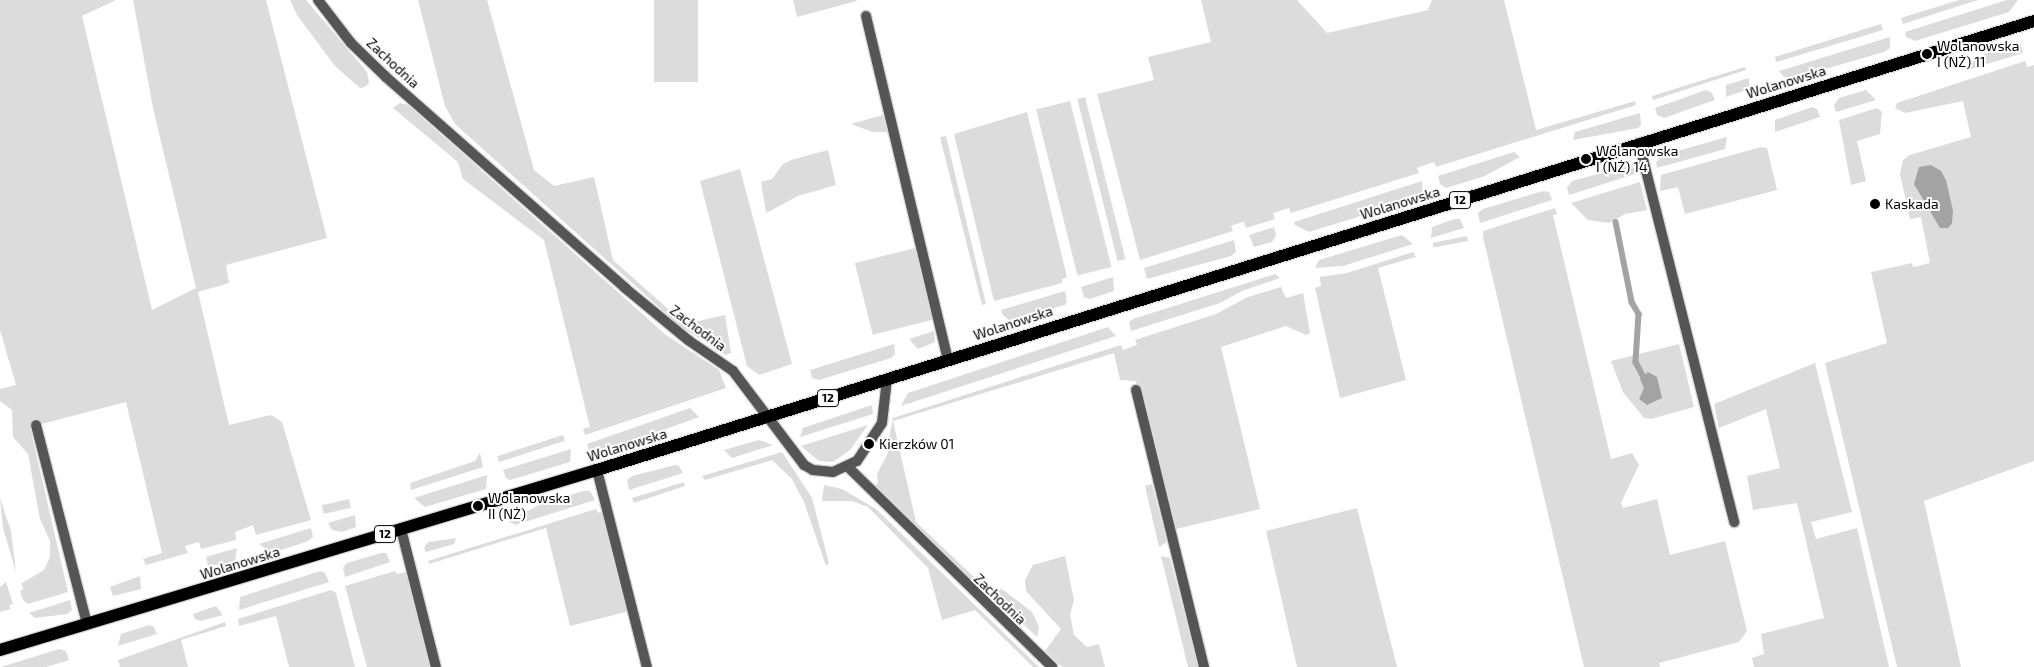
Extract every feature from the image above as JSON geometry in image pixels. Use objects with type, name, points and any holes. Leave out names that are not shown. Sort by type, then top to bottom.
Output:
[{"type":"main road","name":"Wolanowska","points":[[0,650],[597,470],[2034,21]]},
{"type":"street","name":"Zachodnia","points":[[318,0],[351,43],[386,77],[625,288],[688,340],[733,371],[769,416],[804,465],[824,472],[848,467],[1052,667]]},
{"type":"street","points":[[866,16],[948,360]]},
{"type":"street","points":[[1639,143],[1734,522]]},
{"type":"street","points":[[848,467],[863,453],[882,423],[887,379]]},
{"type":"street","points":[[1136,390],[1204,667]]},
{"type":"street","points":[[36,425],[87,624]]},
{"type":"street","points":[[597,470],[646,667]]},
{"type":"street","points":[[401,529],[436,667]]},
{"type":"shaded area","points":[[0,0],[116,0],[82,16],[152,310],[196,288],[153,108],[133,0],[266,0],[327,238],[226,265],[229,283],[198,292],[229,425],[271,415],[282,422],[311,520],[256,535],[253,525],[235,532],[236,540],[201,549],[199,542],[185,546],[188,553],[146,565],[143,559],[162,553],[126,402],[30,427],[68,592],[28,604],[23,600],[20,591],[23,590],[22,583],[44,570],[50,557],[50,541],[40,519],[28,454],[13,437],[12,410],[0,401],[0,389],[16,385],[0,330]]},
{"type":"shaded area","points":[[290,0],[306,0],[367,72],[369,83],[365,87],[360,88],[335,66],[297,15]]},
{"type":"shaded area","points":[[418,0],[487,0],[534,170],[554,186],[594,177],[613,260],[685,324],[725,315],[731,353],[726,355],[680,326],[455,124],[445,106]]},
{"type":"shaded area","points":[[654,0],[698,0],[698,82],[654,82]]},
{"type":"shaded area","points":[[793,0],[856,0],[857,1],[797,17]]},
{"type":"shaded area","points":[[1201,0],[1297,0],[1327,33],[1428,10],[1432,0],[1504,0],[1536,130],[1635,101],[1636,105],[1436,167],[1434,162],[1417,168],[1419,173],[1291,213],[1289,208],[1273,213],[1275,219],[1246,228],[1244,222],[1239,223],[1231,226],[1233,231],[1140,260],[1097,94],[1154,80],[1148,57],[1211,42]]},
{"type":"shaded area","points":[[1959,0],[1978,0],[1903,24],[1901,18]]},
{"type":"shaded area","points":[[2007,0],[2018,0],[2009,12],[1915,41],[1906,37],[1905,32]]},
{"type":"shaded area","points":[[1881,24],[1883,30],[1776,62],[1775,57]]},
{"type":"shaded area","points":[[1890,37],[1890,48],[1884,52],[1794,78],[1784,77],[1779,71]]},
{"type":"shaded area","points":[[2013,43],[2021,45],[2023,53],[1971,69],[1966,66],[1996,47]]},
{"type":"shaded area","points":[[2025,61],[2027,67],[2034,65],[2034,461],[1924,501],[1961,667],[1897,667],[1825,363],[1887,343],[1871,272],[1912,263],[1913,267],[1930,263],[1921,217],[1910,219],[1900,174],[1903,160],[1910,155],[1971,137],[1963,101],[1905,113],[1895,108],[1897,103]]},
{"type":"shaded area","points":[[1745,67],[1746,70],[1653,100],[1652,96]]},
{"type":"shaded area","points":[[1749,78],[1749,89],[1726,97],[1726,85]]},
{"type":"shaded area","points":[[1706,90],[1712,93],[1715,100],[1664,118],[1657,115],[1655,108]]},
{"type":"shaded area","points":[[1866,90],[1876,100],[1836,112],[1834,105],[1839,98]]},
{"type":"shaded area","points":[[1085,97],[1125,259],[1118,261],[1077,99]]},
{"type":"shaded area","points":[[1070,101],[1111,267],[1077,275],[1036,109]]},
{"type":"shaded area","points":[[400,103],[408,105],[666,335],[719,370],[726,388],[585,435],[583,429],[590,427],[544,240],[463,179],[458,162],[393,108]]},
{"type":"shaded area","points":[[1812,107],[1817,109],[1820,117],[1775,132],[1775,120]]},
{"type":"shaded area","points":[[1877,108],[1882,112],[1880,134],[1857,141],[1866,181],[1851,185],[1839,120]]},
{"type":"shaded area","points":[[1027,112],[1067,277],[1062,279],[1062,283],[994,301],[954,134]]},
{"type":"shaded area","points":[[1640,113],[1641,125],[1638,128],[1573,140],[1575,132]]},
{"type":"shaded area","points":[[883,115],[887,132],[873,132],[851,124]]},
{"type":"shaded area","points":[[946,136],[986,304],[982,305],[940,137]]},
{"type":"shaded area","points":[[1727,137],[1725,149],[1657,168],[1656,162],[1663,155]]},
{"type":"shaded area","points":[[1761,147],[1767,148],[1777,190],[1685,214],[1678,187],[1660,191],[1661,175]]},
{"type":"shaded area","points":[[828,150],[836,185],[798,196],[766,213],[761,182],[772,179],[783,164],[791,160]]},
{"type":"shaded area","points":[[1514,152],[1520,157],[1485,176],[1446,188],[1440,184],[1438,176]]},
{"type":"shaded area","points":[[1631,165],[1638,173],[1569,195],[1567,188],[1572,181]]},
{"type":"shaded area","points":[[1931,165],[1941,171],[1946,180],[1953,211],[1952,223],[1948,228],[1940,228],[1914,184],[1919,167]]},
{"type":"shaded area","points":[[740,169],[792,364],[759,375],[747,366],[700,181]]},
{"type":"shaded area","points":[[1422,181],[1423,193],[1419,198],[1309,232],[1295,225],[1294,222]]},
{"type":"shaded area","points":[[1640,182],[1647,210],[1625,214],[1609,223],[1588,220],[1571,203]]},
{"type":"shaded area","points":[[1543,191],[1549,192],[1552,200],[1480,223],[1478,213],[1483,209]]},
{"type":"shaded area","points":[[1555,208],[1557,214],[1553,215],[1611,459],[1632,453],[1639,465],[1621,503],[1623,508],[1657,499],[1670,555],[1725,541],[1747,631],[1739,642],[1659,663],[1660,667],[1584,667],[1483,237],[1483,231]]},
{"type":"shaded area","points":[[1454,219],[1460,219],[1464,228],[1431,238],[1432,227]]},
{"type":"shaded area","points":[[1274,227],[1276,235],[1272,242],[1254,247],[1249,235]]},
{"type":"shaded area","points":[[1402,235],[1413,244],[1343,266],[1315,268],[1319,260]]},
{"type":"shaded area","points":[[1467,236],[1468,241],[1434,248],[1433,243]]},
{"type":"shaded area","points":[[1234,240],[1236,252],[1231,256],[1147,279],[1144,268]]},
{"type":"shaded area","points":[[915,248],[933,320],[873,335],[855,263]]},
{"type":"shaded area","points":[[1413,252],[1416,257],[1378,268],[1406,380],[1340,398],[1315,288],[1321,286],[1320,277],[1347,273]]},
{"type":"shaded area","points":[[1275,274],[1280,278],[1242,291],[1220,303],[1131,331],[1129,322],[1133,319]]},
{"type":"shaded area","points":[[1113,277],[1114,291],[1090,299],[1084,297],[1081,287]]},
{"type":"shaded area","points":[[1281,287],[1286,298],[1303,293],[1310,333],[1306,335],[1286,326],[1221,347],[1260,509],[1176,529],[1142,391],[1135,381],[1120,380],[1114,353],[893,421],[916,522],[976,579],[971,580],[874,486],[878,483],[877,474],[894,441],[889,438],[893,418],[1121,345],[1123,350],[1137,345],[1135,340],[1216,314],[1248,297]]},
{"type":"shaded area","points":[[1065,291],[1067,302],[1065,305],[1009,320],[1003,315],[1001,310]]},
{"type":"shaded area","points":[[1108,327],[1116,336],[901,406],[908,393]]},
{"type":"shaded area","points":[[934,331],[935,342],[918,349],[909,339]]},
{"type":"shaded area","points":[[894,344],[895,354],[891,358],[819,380],[812,378],[810,370]]},
{"type":"shaded area","points":[[1679,344],[1694,407],[1651,419],[1644,418],[1623,392],[1611,361]]},
{"type":"shaded area","points":[[1815,363],[1852,512],[1811,522],[1816,539],[1857,528],[1889,667],[1754,667],[1752,658],[1764,654],[1761,634],[1824,618],[1797,503],[1753,510],[1747,476],[1780,468],[1766,409],[1719,428],[1714,404]]},
{"type":"shaded area","points":[[1648,372],[1657,377],[1662,398],[1647,405],[1639,399],[1644,388],[1640,379]]},
{"type":"shaded area","points":[[872,405],[873,414],[800,437],[803,428]]},
{"type":"shaded area","points":[[690,408],[699,417],[594,455],[589,451],[587,444]]},
{"type":"shaded area","points":[[868,425],[850,450],[833,462],[819,461],[801,446]]},
{"type":"shaded area","points":[[563,435],[565,441],[499,462],[497,456]]},
{"type":"shaded area","points":[[759,440],[773,445],[732,458],[724,450]]},
{"type":"shaded area","points":[[571,449],[570,462],[510,480],[506,478],[503,470]]},
{"type":"shaded area","points":[[782,452],[812,498],[829,563],[826,566],[804,502],[792,479],[772,460],[705,480],[702,476]]},
{"type":"shaded area","points":[[480,453],[483,467],[411,490],[410,483],[475,461]]},
{"type":"shaded area","points":[[678,465],[683,473],[629,490],[627,480],[632,476]]},
{"type":"shaded area","points":[[487,475],[486,489],[425,507],[414,498]]},
{"type":"shaded area","points":[[684,482],[685,486],[634,503],[632,498]]},
{"type":"shaded area","points":[[1152,484],[1167,542],[1159,547],[1145,486]]},
{"type":"shaded area","points":[[824,485],[842,489],[876,509],[1039,667],[1033,667],[975,610],[942,620],[928,568],[868,507],[852,501],[822,501]]},
{"type":"shaded area","points":[[584,491],[590,491],[595,500],[515,525],[509,521],[541,504]]},
{"type":"shaded area","points":[[0,498],[11,531],[16,572],[3,528]]},
{"type":"shaded area","points":[[349,499],[351,508],[324,514],[322,505]]},
{"type":"shaded area","points":[[1357,508],[1397,667],[1297,667],[1266,531]]},
{"type":"shaded area","points":[[596,509],[598,513],[602,511],[628,611],[622,613],[570,626],[546,528],[429,564],[428,561]]},
{"type":"shaded area","points":[[355,515],[356,527],[342,532],[332,530],[328,523]]},
{"type":"shaded area","points":[[311,528],[313,537],[306,542],[271,553],[259,544]]},
{"type":"shaded area","points":[[456,538],[454,544],[426,552],[424,548],[428,542]]},
{"type":"shaded area","points":[[237,548],[235,562],[208,566],[206,557]]},
{"type":"shaded area","points":[[386,553],[390,562],[345,577],[343,568],[347,563]]},
{"type":"shaded area","points":[[1065,556],[1074,600],[1070,615],[1074,635],[1087,647],[1099,644],[1105,667],[1062,667],[1045,651],[1061,629],[1026,591],[1025,580],[1033,565]]},
{"type":"shaded area","points":[[1161,556],[1170,558],[1198,667],[1188,667]]},
{"type":"shaded area","points":[[320,571],[325,573],[329,582],[239,610],[240,597]]},
{"type":"shaded area","points":[[395,571],[397,574],[407,572],[430,667],[367,667],[345,586]]},
{"type":"shaded area","points":[[140,576],[141,589],[113,596],[110,587]]},
{"type":"shaded area","points":[[6,582],[13,604],[9,605],[11,609],[0,612],[0,587]]},
{"type":"shaded area","points":[[997,589],[1002,589],[1032,612],[1039,627],[1037,637],[991,594]]},
{"type":"shaded area","points":[[331,590],[336,593],[355,667],[289,667],[276,616],[239,626],[238,619]]},
{"type":"shaded area","points":[[70,600],[72,610],[67,614],[35,618],[29,613]]},
{"type":"shaded area","points":[[216,606],[223,615],[201,621],[195,619],[193,614]]},
{"type":"shaded area","points":[[225,622],[226,626],[181,640],[188,667],[120,667],[118,660]]},
{"type":"shaded area","points":[[149,625],[154,627],[157,634],[118,646],[121,634]]},
{"type":"shaded area","points":[[59,649],[66,651],[69,660],[46,667],[1,667]]},
{"type":"waterway","points":[[1616,222],[1632,302],[1639,314],[1636,362],[1644,378]]},
{"type":"place","name":"Wolanowska I (NŻ) 11","points":[[1927,54]]},
{"type":"place","name":"Wolanowska I (NŻ) 14","points":[[1586,159]]},
{"type":"place","name":"Kaskada","points":[[1875,204]]},
{"type":"place","name":"Kierzków 01","points":[[869,444]]},
{"type":"place","name":"Wolanowska II (NŻ)","points":[[478,506]]}]
